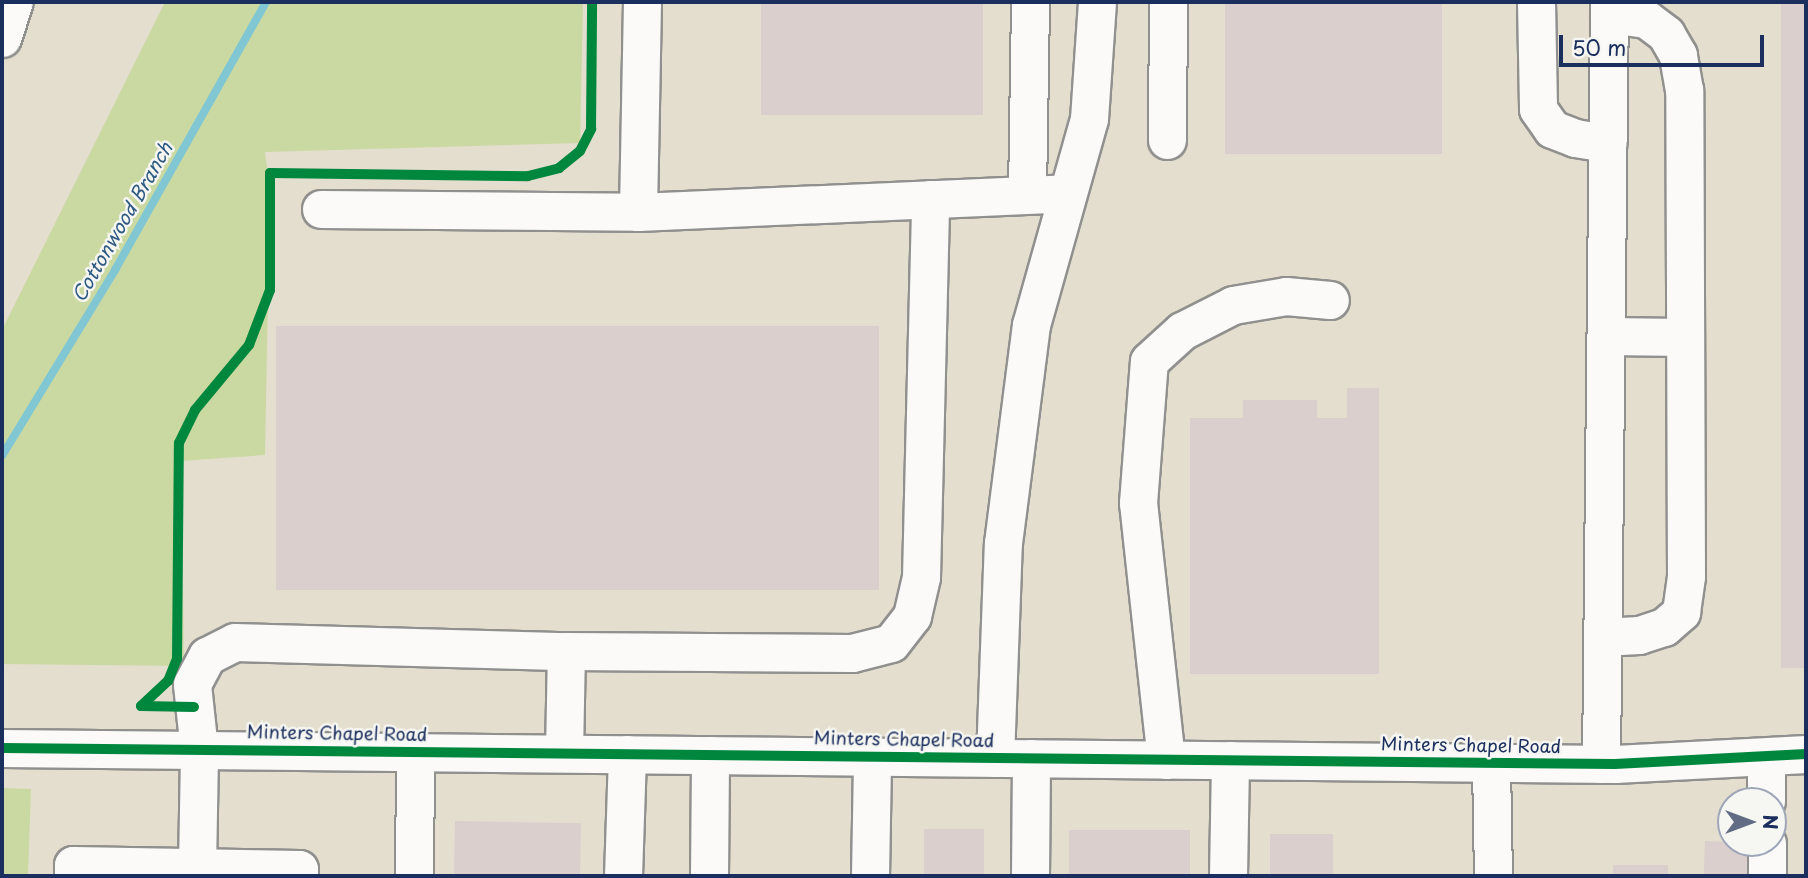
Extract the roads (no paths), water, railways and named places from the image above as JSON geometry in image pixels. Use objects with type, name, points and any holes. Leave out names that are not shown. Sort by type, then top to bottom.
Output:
[{"type":"street","points":[[2,38],[14,2]]},
{"type":"street","points":[[638,212],[642,2]]},
{"type":"street","points":[[1027,194],[1030,2]]},
{"type":"street","points":[[995,758],[1004,529],[1031,325],[1089,119],[1097,2]]},
{"type":"street","points":[[1167,140],[1168,2]]},
{"type":"street","points":[[1536,2],[1538,108],[1552,129],[1608,143]]},
{"type":"street","points":[[1601,764],[1602,637],[1605,337],[1609,8],[1646,19],[1666,34],[1678,55],[1684,90],[1686,576],[1681,612],[1664,627],[1639,635],[1602,637]]},
{"type":"street","points":[[321,209],[638,212],[1067,192]]},
{"type":"street","points":[[197,868],[199,750],[192,684],[207,656],[235,642],[566,651],[852,653],[891,643],[912,616],[921,577],[930,199]]},
{"type":"street","points":[[1166,760],[1138,503],[1149,361],[1182,331],[1233,305],[1286,296],[1330,300]]},
{"type":"street","points":[[1605,337],[1685,337]]},
{"type":"street","points":[[564,753],[566,651]]},
{"type":"street","name":"Minters Chapel Road","points":[[2,748],[1601,764],[1806,754]]},
{"type":"street","points":[[415,752],[415,876]]},
{"type":"street","points":[[623,876],[626,754]]},
{"type":"street","points":[[709,876],[710,755]]},
{"type":"street","points":[[870,876],[872,757]]},
{"type":"street","points":[[1030,876],[1031,758]]},
{"type":"street","points":[[1766,758],[1766,787]]},
{"type":"street","points":[[1228,876],[1230,760]]},
{"type":"street","points":[[1491,763],[1493,876]]},
{"type":"street","points":[[1767,857],[1767,876]]},
{"type":"street","points":[[73,876],[73,866],[299,869],[299,876]]},
{"type":"waterway","name":"Cottonwood Branch","points":[[2,456],[115,270],[266,2]]}]
